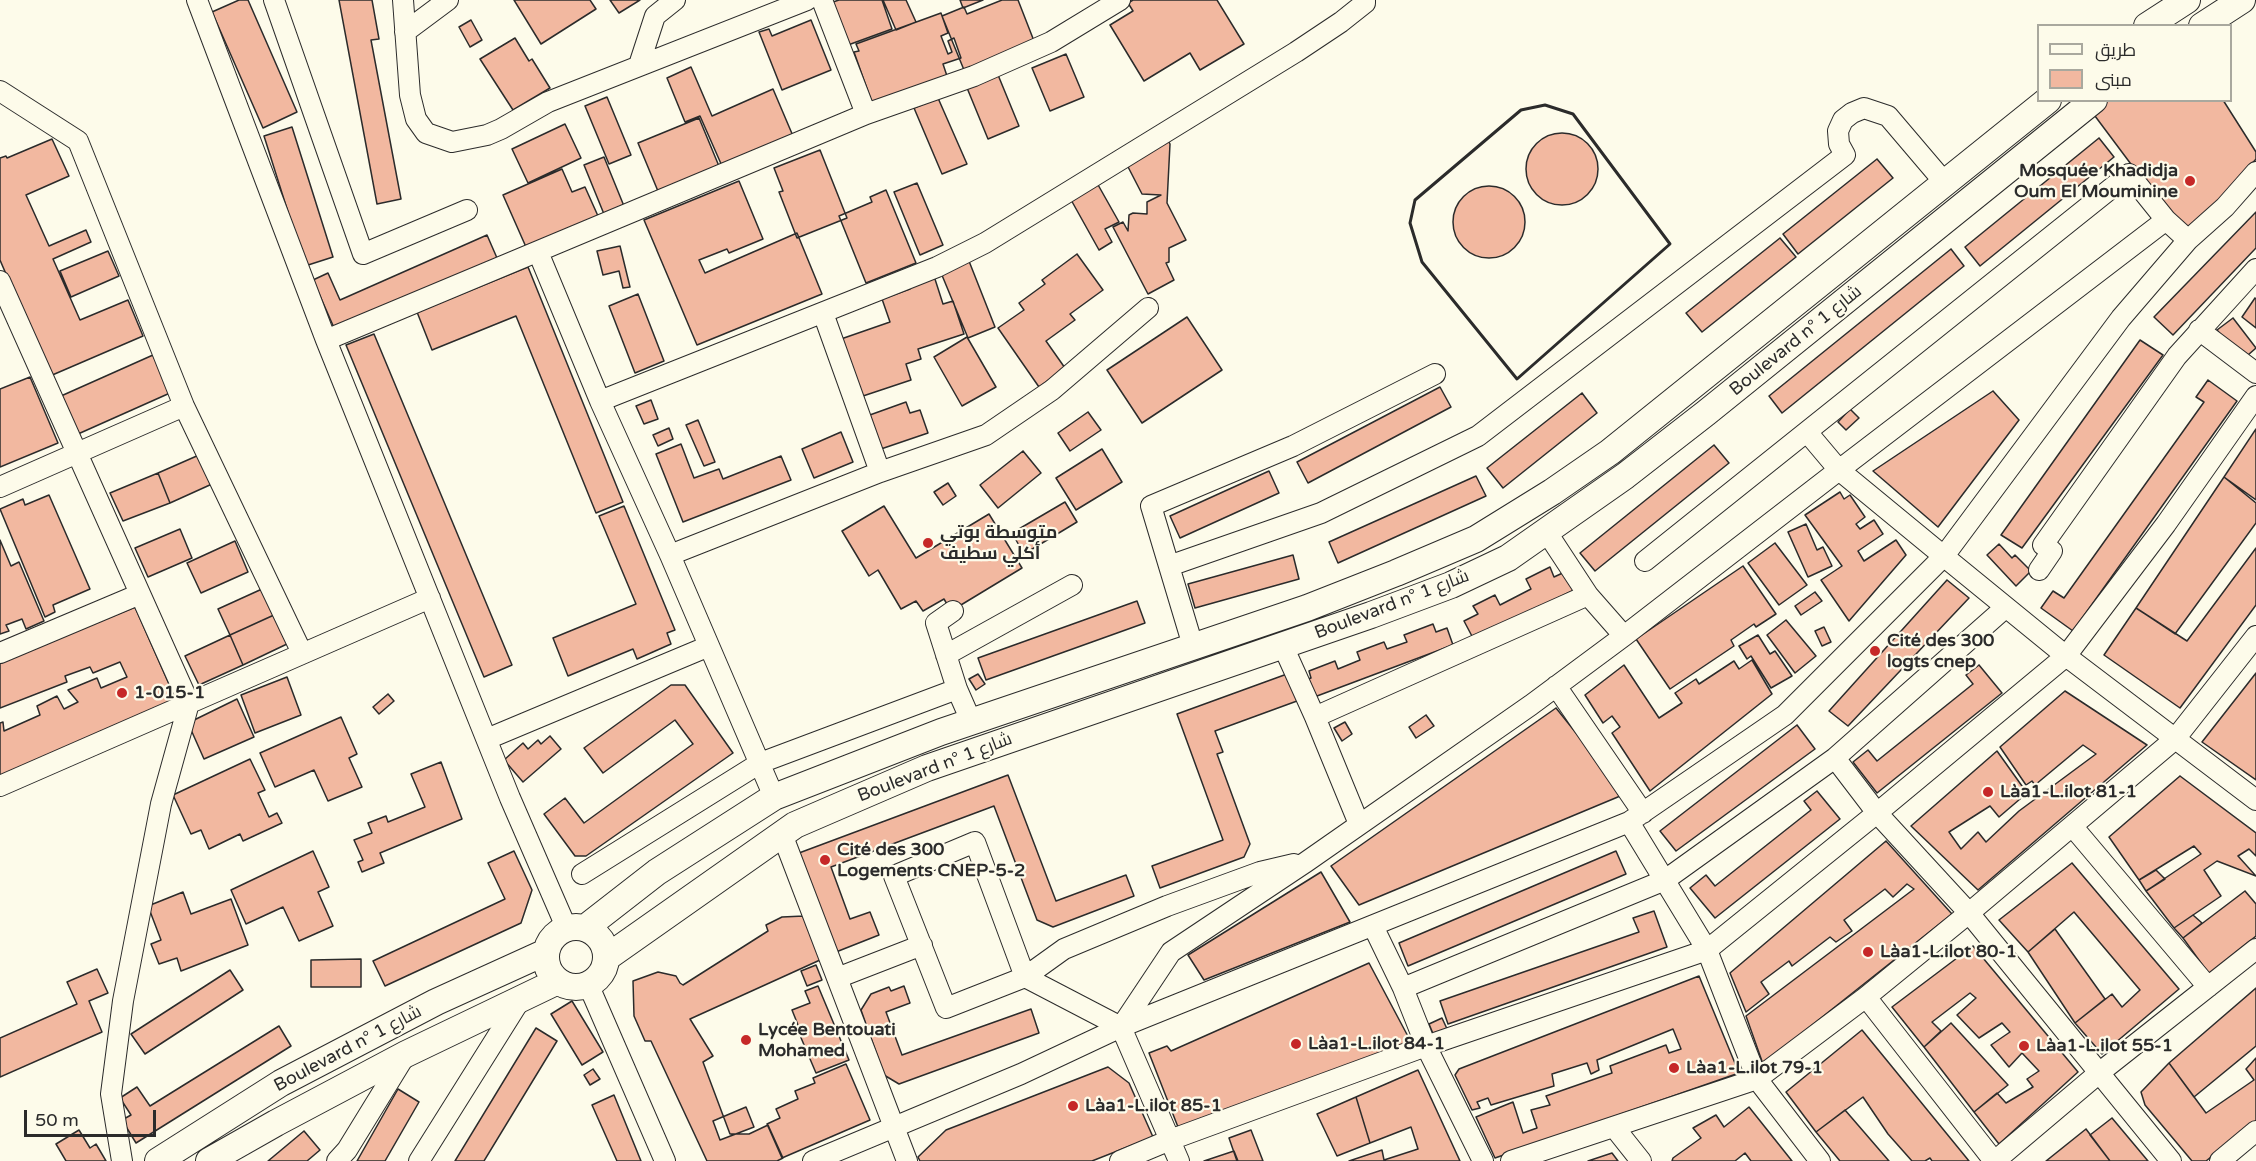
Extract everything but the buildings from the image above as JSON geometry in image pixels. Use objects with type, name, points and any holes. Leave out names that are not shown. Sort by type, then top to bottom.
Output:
[{"type":"main road","points":[[2150,24],[2187,0]]},
{"type":"main road","points":[[2205,24],[2242,0]]},
{"type":"main road","name":"Boulevard n° شارع 1","points":[[576,928],[657,872],[774,797],[971,721],[1307,608],[1476,539],[1552,492],[1610,452],[2046,102]]},
{"type":"main road","name":"Boulevard n° شارع 1","points":[[606,958],[795,825],[927,768],[1283,646],[1451,585],[1508,558],[1625,476],[1739,387],[2092,102]]},
{"type":"main road","points":[[576,928],[600,939],[606,958],[601,974],[588,984],[573,987],[558,981],[548,968],[546,952],[555,936],[576,928]]},
{"type":"main road","name":"Boulevard n° شارع 1","points":[[158,1161],[281,1083],[436,1002],[546,952]]},
{"type":"main road","name":"Boulevard n° شارع 1","points":[[209,1161],[406,1054],[558,981]]},
{"type":"street","points":[[197,0],[326,340],[487,739],[576,928]]},
{"type":"street","points":[[274,0],[363,254],[467,210]]},
{"type":"street","points":[[403,0],[410,95],[416,118],[426,133],[452,142],[487,135],[548,102],[807,0]]},
{"type":"street","points":[[405,32],[448,0]]},
{"type":"street","points":[[639,65],[655,16],[675,0]]},
{"type":"street","points":[[822,0],[866,114]]},
{"type":"street","points":[[326,340],[866,114],[974,76],[1051,42],[1120,0]]},
{"type":"street","points":[[600,401],[937,267],[985,243],[1296,52],[1341,22],[1365,3],[1365,0]]},
{"type":"street","points":[[0,91],[78,141],[184,406],[302,653]]},
{"type":"street","points":[[1169,566],[1321,513],[1478,436],[1845,155],[1839,144],[1838,131],[1843,120],[1852,113],[1864,108],[1888,116],[1945,183]]},
{"type":"street","points":[[813,1161],[1021,1074],[1121,1028],[1636,818],[1785,715],[1944,556],[2121,318],[2188,240],[2225,207],[2256,172]]},
{"type":"street","points":[[1645,561],[2128,174],[2166,220],[2188,240]]},
{"type":"street","points":[[1121,1028],[1171,952],[1306,862],[1624,636],[2166,220]]},
{"type":"street","points":[[538,252],[600,401],[670,555],[774,797]]},
{"type":"street","points":[[2039,570],[2052,551],[2043,545],[2177,356],[2256,268]]},
{"type":"street","points":[[0,281],[6,312],[77,453],[189,703],[161,804],[123,1001],[111,1094],[122,1161]]},
{"type":"street","points":[[670,555],[880,472],[986,435],[1052,390],[1148,308]]},
{"type":"street","points":[[823,313],[880,472]]},
{"type":"street","points":[[2199,330],[2256,373]]},
{"type":"street","points":[[1193,646],[1151,506],[1293,446],[1435,374]]},
{"type":"street","points":[[1120,1161],[1170,1140],[1426,1046],[1707,950],[2067,656],[2255,400]]},
{"type":"street","points":[[0,487],[184,406]]},
{"type":"street","points":[[1808,432],[1839,470],[2067,656],[2256,800]]},
{"type":"street","points":[[1546,531],[1588,595],[1624,636]]},
{"type":"street","points":[[946,655],[1072,585]]},
{"type":"street","points":[[0,653],[140,594]]},
{"type":"street","points":[[1315,717],[1588,595]]},
{"type":"street","points":[[0,786],[430,598]]},
{"type":"street","points":[[1404,988],[1665,880],[1836,758],[2006,607]]},
{"type":"street","points":[[953,611],[936,623],[957,689],[971,721]]},
{"type":"street","points":[[1511,1161],[1757,1079],[1866,997],[2073,827],[2175,739],[2256,636]]},
{"type":"street","points":[[487,739],[709,645]]},
{"type":"street","points":[[1283,646],[1359,824]]},
{"type":"street","points":[[1556,686],[1636,818],[1665,880],[1707,950],[1757,1079],[1820,1161]]},
{"type":"street","points":[[582,874],[760,764],[957,689]]},
{"type":"street","points":[[1836,758],[1877,813],[1969,913],[2171,1161]]},
{"type":"street","points":[[2073,827],[2208,987]]},
{"type":"street","points":[[782,834],[907,1161]]},
{"type":"street","points":[[1179,1161],[1121,1028],[1025,977],[975,842],[894,876],[946,1008],[1025,977],[1064,949],[1157,910],[1260,872],[1306,862]]},
{"type":"street","points":[[1373,926],[1404,988],[1426,1046],[1483,1161]]},
{"type":"street","points":[[837,978],[922,945]]},
{"type":"street","points":[[1866,997],[1995,1161],[2099,1073],[2256,949]]},
{"type":"street","points":[[588,984],[665,1161]]},
{"type":"street","points":[[419,1161],[522,997]]},
{"type":"street","points":[[337,1161],[347,1150],[406,1054]]},
{"type":"street","points":[[1614,1127],[1641,1161]]},
{"type":"street","points":[[2220,1161],[2256,1131]]},
{"type":"wall","points":[[1545,105],[1573,114],[1670,244],[1517,379],[1422,262],[1410,223],[1415,200],[1521,110],[1545,105]]},
{"type":"place","name":"Mosquée Khadidja Oum El Mouminine","points":[[2190,181]]},
{"type":"place","name":"متوسطة بوتي أكلي سطيف","points":[[928,543]]},
{"type":"place","name":"Cité des 300 logts cnep","points":[[1875,651]]},
{"type":"place","name":"1-015-1","points":[[122,693]]},
{"type":"place","name":"Làa1-L.ilot 81-1","points":[[1988,792]]},
{"type":"place","name":"Cité des 300 Logements CNEP-5-2","points":[[825,860]]},
{"type":"place","name":"Làa1-L.ilot 80-1","points":[[1868,952]]},
{"type":"place","name":"Lycée Bentouati Mohamed","points":[[746,1040]]},
{"type":"place","name":"Làa1-L.ilot 84-1","points":[[1296,1044]]},
{"type":"place","name":"Làa1-L.ilot 55-1","points":[[2024,1046]]},
{"type":"place","name":"Làa1-L.ilot 79-1","points":[[1674,1068]]},
{"type":"place","name":"Làa1-L.ilot 85-1","points":[[1073,1106]]}]
